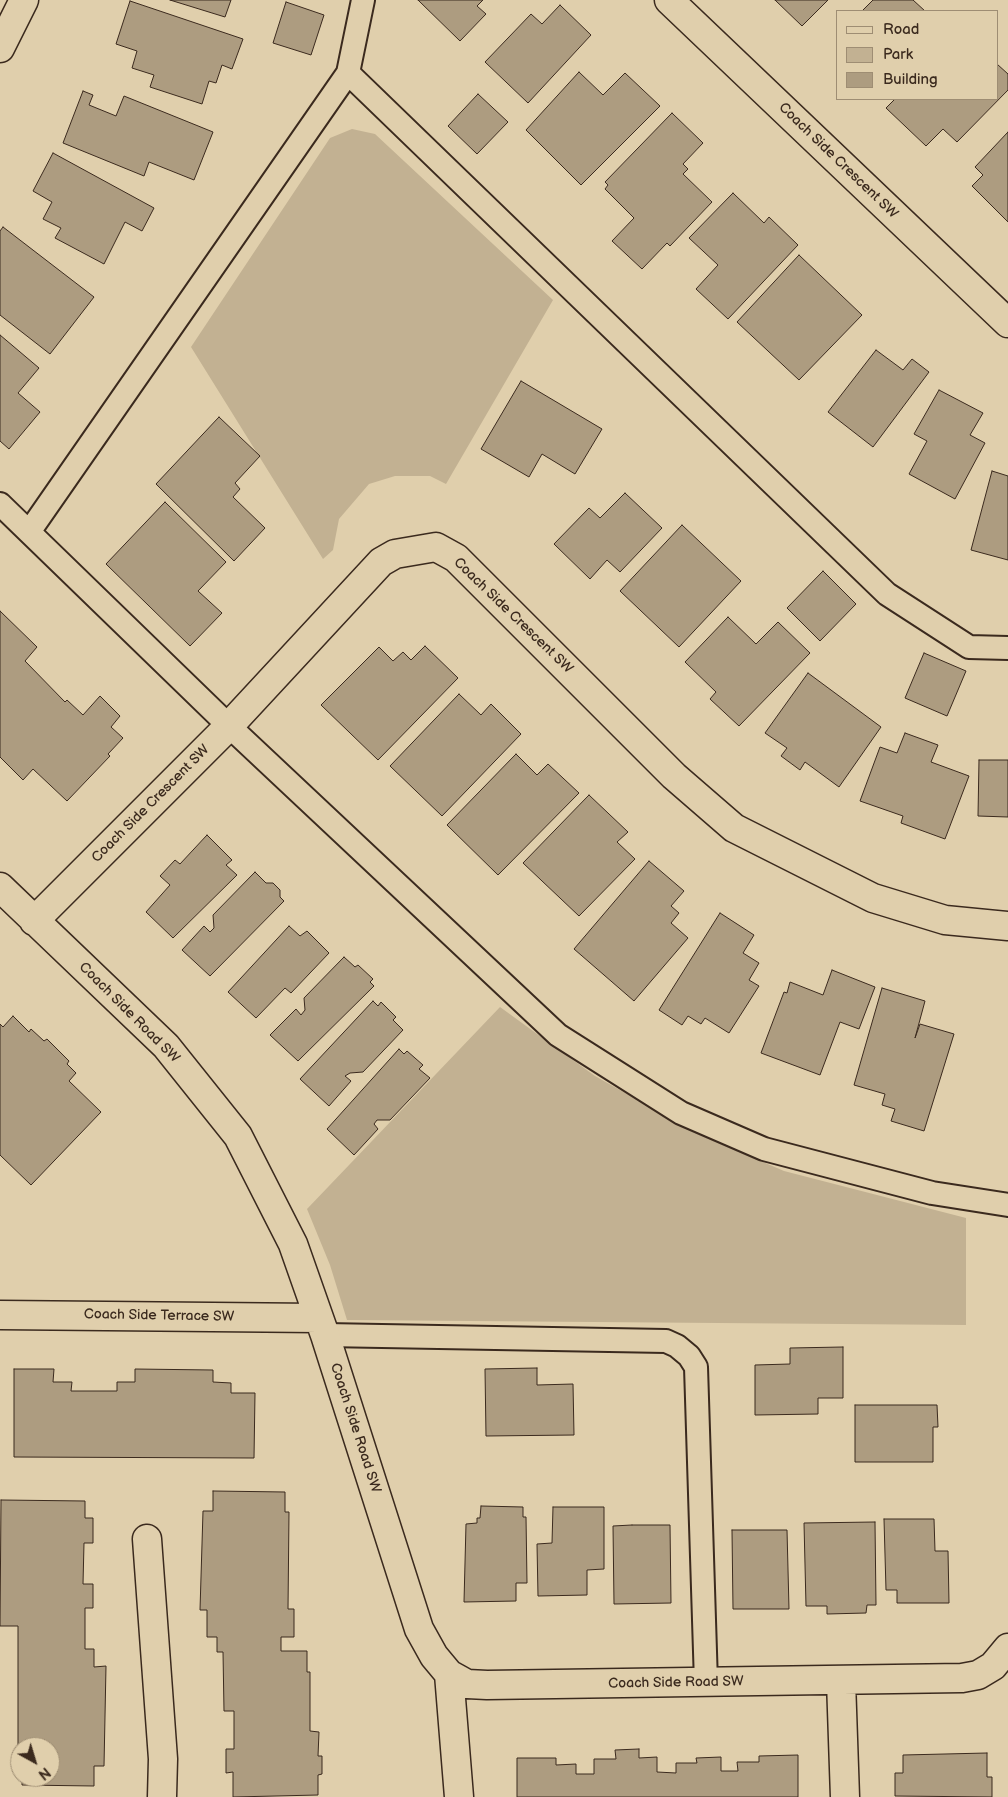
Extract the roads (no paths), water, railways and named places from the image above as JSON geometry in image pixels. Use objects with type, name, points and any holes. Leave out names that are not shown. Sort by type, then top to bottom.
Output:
[{"type":"street","points":[[0,48],[24,0]]},
{"type":"street","name":"Coach Side Crescent SW","points":[[669,0],[1008,323]]},
{"type":"street","name":"Coach Side Crescent SW","points":[[34,921],[229,726],[381,562],[395,554],[436,548],[456,558],[674,776],[734,828],[873,898],[945,920],[1008,926]]},
{"type":"street","name":"Coach Side Road SW","points":[[0,887],[166,1046],[238,1136],[293,1244],[322,1326],[419,1629],[434,1656],[448,1674],[467,1684],[487,1685],[962,1678],[978,1675],[993,1666],[1008,1648]]},
{"type":"street","name":"Coach Side Terrace SW","points":[[0,1315],[322,1326]]},
{"type":"street","points":[[147,1539],[163,1759],[162,1797]]},
{"type":"street","points":[[448,1674],[459,1797]]},
{"type":"street","points":[[841,1681],[845,1797]]},
{"type":"lane","points":[[29,532],[348,74],[363,0]]},
{"type":"lane","points":[[348,74],[887,594],[969,647],[1008,648]]},
{"type":"lane","points":[[0,504],[229,726],[558,1035],[681,1113],[764,1149],[932,1193],[1008,1205]]},
{"type":"lane","points":[[322,1326],[666,1341],[677,1346],[689,1356],[696,1367],[706,1683]]}]
